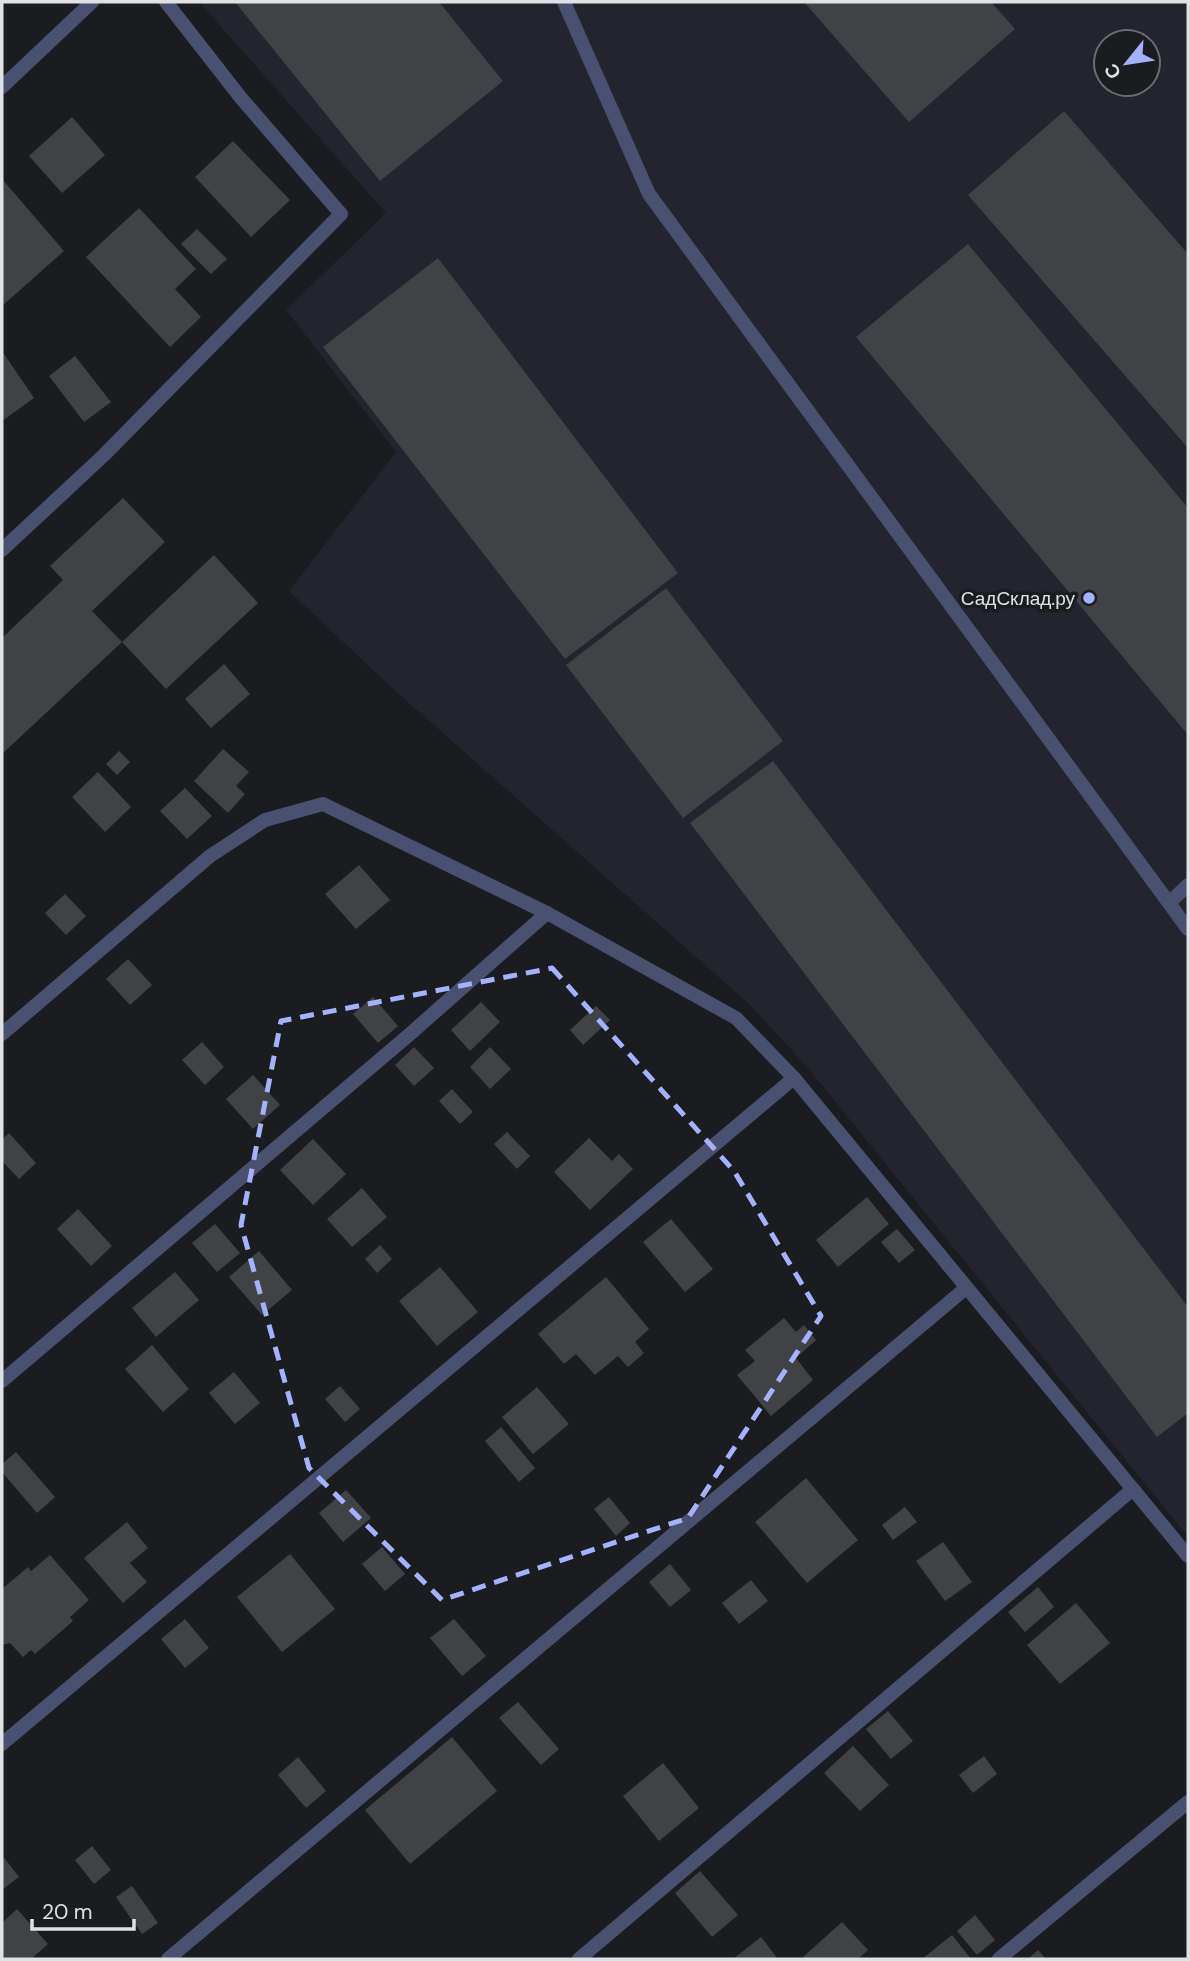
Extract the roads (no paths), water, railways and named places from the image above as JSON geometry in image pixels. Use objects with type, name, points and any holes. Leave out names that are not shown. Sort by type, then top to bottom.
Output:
[{"type":"lane","points":[[2,87],[92,2]]},
{"type":"lane","points":[[2,550],[104,455],[341,214],[241,98],[166,2]]},
{"type":"lane","points":[[564,2],[649,194],[1188,929]]},
{"type":"lane","points":[[2,1034],[210,856],[265,820],[323,804],[547,913],[736,1018],[794,1078],[1188,1556]]},
{"type":"lane","points":[[1169,903],[1188,885]]},
{"type":"lane","points":[[2,1381],[410,1034],[547,913]]},
{"type":"lane","points":[[2,1744],[794,1078]]},
{"type":"lane","points":[[168,1959],[966,1288]]},
{"type":"lane","points":[[579,1959],[1133,1489]]},
{"type":"lane","points":[[999,1959],[1188,1802]]},
{"type":"place","name":"СадСклад.ру","points":[[1089,598]]}]
